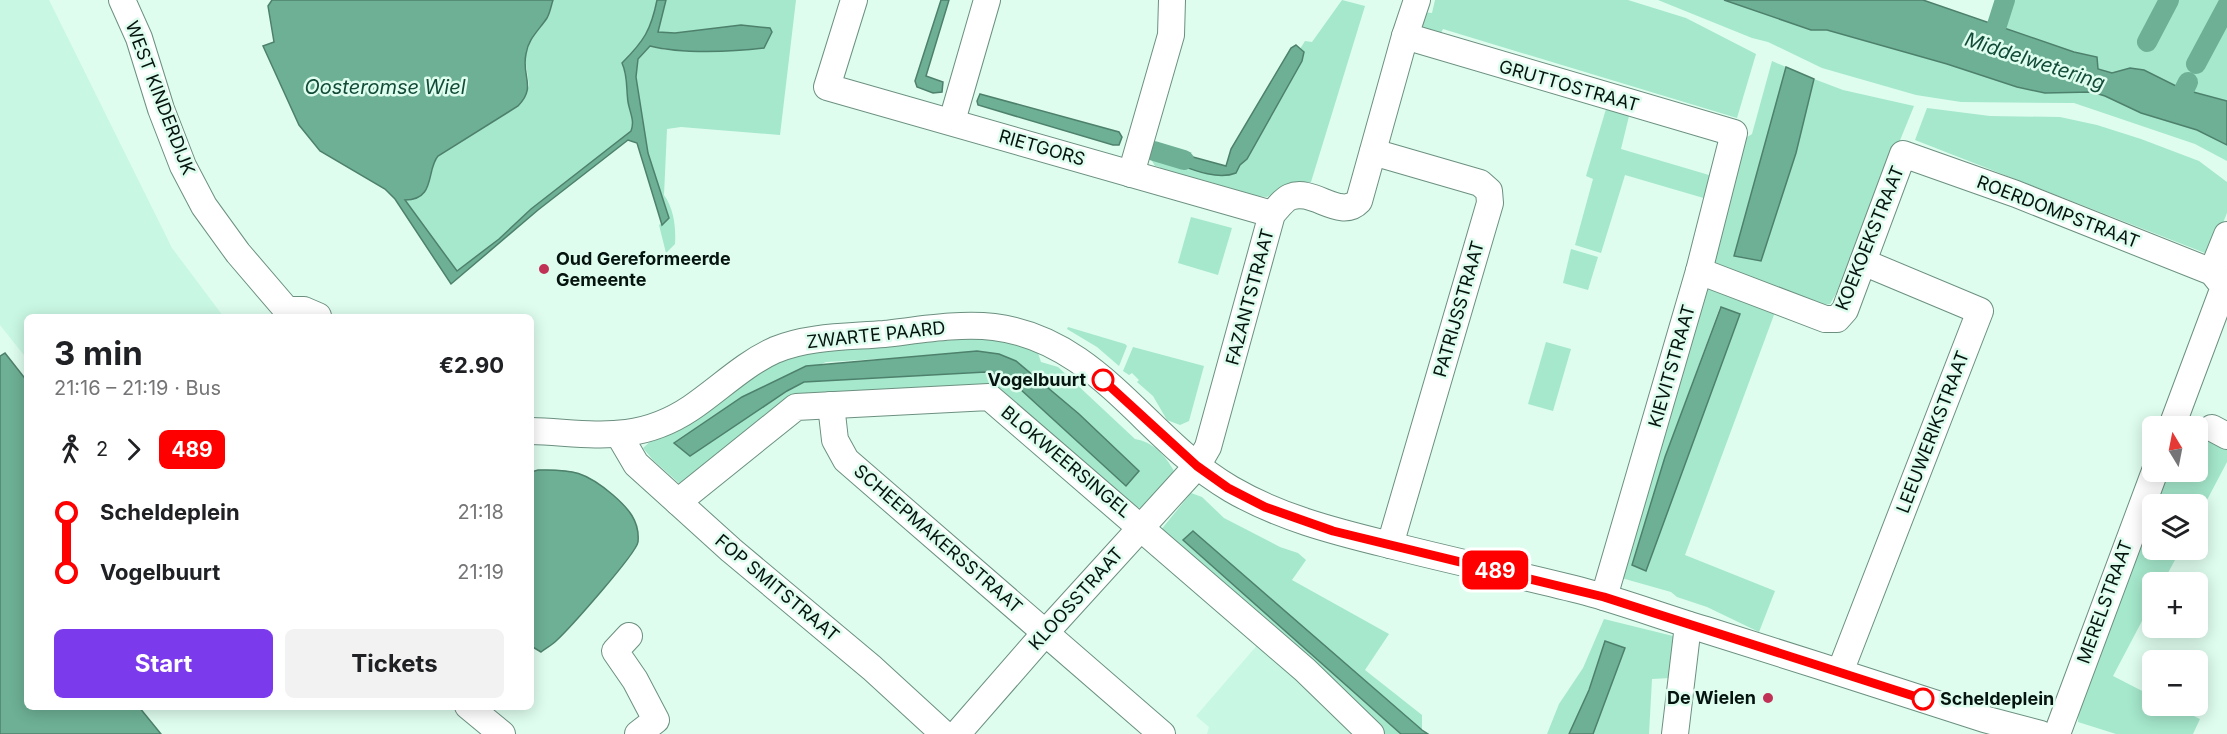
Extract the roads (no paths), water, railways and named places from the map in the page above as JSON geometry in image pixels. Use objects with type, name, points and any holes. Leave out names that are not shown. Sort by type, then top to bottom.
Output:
[{"type":"street","name":"WEST KINDERDIJK","points":[[122,0],[139,38],[161,109],[183,166],[204,206],[238,253],[289,313],[304,310],[313,314]]},
{"type":"street","name":"RIETGORS","points":[[854,0],[827,87],[1272,214]]},
{"type":"street","points":[[952,121],[987,0]]},
{"type":"street","points":[[1131,174],[1171,35],[1172,0]]},
{"type":"street","name":"FAZANTSTRAAT","points":[[1197,466],[1208,447],[1272,214],[1292,196],[1299,195],[1345,208],[1353,207],[1359,201],[1417,0]]},
{"type":"street","name":"GRUTTOSTRAAT","points":[[1405,36],[1734,133]]},
{"type":"street","name":"KIEVITSTRAAT","points":[[1604,597],[1699,271],[1734,133]]},
{"type":"street","name":"PATRIJSSTRAAT","points":[[1372,152],[1480,183],[1489,191],[1490,203],[1390,545]]},
{"type":"street","name":"KOEKOEKSTRAAT","points":[[1699,271],[1825,318],[1837,319],[1845,309],[1903,154]]},
{"type":"street","name":"ROERDOMPSTRAAT","points":[[1903,154],[2016,194],[2212,272]]},
{"type":"street","points":[[2176,416],[2221,312],[2224,287],[2212,272],[2227,235]]},
{"type":"street","name":"LEEUWERIKSTRAAT","points":[[1840,672],[1980,311],[1863,262]]},
{"type":"street","name":"ZWARTE PAARD","points":[[534,431],[573,435],[619,435],[644,430],[689,410],[753,361],[778,348],[804,341],[964,325],[1024,332],[1053,343],[1077,358],[1197,466],[1228,488],[1265,507],[1333,531],[1604,597],[1997,723],[2042,734]]},
{"type":"street","name":"BLOKWEERSINGEL","points":[[678,502],[796,407],[989,397],[1305,670],[1371,734]]},
{"type":"street","name":"SCHEEPMAKERSSTRAAT","points":[[831,405],[835,440],[846,460],[1162,734]]},
{"type":"street","name":"FOP SMITSTRAAT","points":[[619,435],[636,464],[944,734]]},
{"type":"street","name":"KLOOSSTRAAT","points":[[957,734],[1197,466]]},
{"type":"street","name":"MERELSTRAAT","points":[[2057,734],[2151,482]]},
{"type":"street","points":[[1675,734],[1688,625]]},
{"type":"street","points":[[629,636],[615,651],[635,680],[656,720],[638,734]]},
{"type":"street","points":[[473,710],[502,734]]},
{"type":"water","name":"Oosteromse Wiel","points":[[272,0],[553,0],[547,18],[531,39],[527,49],[525,62],[528,87],[524,99],[518,106],[438,156],[426,190],[415,199],[405,200],[457,271],[499,239],[531,209],[631,131],[632,120],[622,63],[646,34],[657,0],[666,0],[658,32],[675,33],[741,25],[770,28],[772,32],[764,48],[707,52],[650,46],[638,59],[636,77],[648,153],[669,218],[662,225],[637,143],[628,140],[538,210],[451,284],[395,199],[385,189],[320,151],[299,125],[263,46],[274,42],[268,6]]},
{"type":"water","points":[[941,0],[949,0],[926,76],[943,82],[942,92],[933,93],[917,87],[915,81]]},
{"type":"water","name":"Middelwetering","points":[[1724,0],[1923,0],[2074,52],[2097,57],[2098,69],[2112,73],[2130,68],[2144,70],[2182,89],[2227,101],[2227,145],[2197,130],[2141,113],[2092,92],[2045,93],[2017,87],[1947,64],[1827,30],[1811,30]]},
{"type":"water","points":[[1296,45],[1304,52],[1302,61],[1247,159],[1236,173],[1208,174],[1161,158],[1161,152],[1164,149],[1226,166],[1231,149],[1291,48]]},
{"type":"water","points":[[1786,67],[1814,79],[1796,153],[1761,261],[1734,256]]},
{"type":"water","points":[[980,94],[1119,132],[1122,137],[1119,145],[1113,145],[978,105]]},
{"type":"water","points":[[1721,307],[1740,314],[1646,571],[1632,565],[1665,457]]},
{"type":"water","points":[[977,351],[999,354],[1016,361],[1079,414],[1139,471],[1126,486],[1007,377],[986,372],[804,382],[690,456],[674,443],[742,397],[806,366]]},
{"type":"water","points":[[5,353],[24,377],[24,710],[141,710],[161,734],[0,734],[0,356]]},
{"type":"water","points":[[534,471],[570,471],[595,481],[624,505],[635,521],[638,534],[638,542],[615,575],[563,634],[541,652],[534,648]]},
{"type":"water","points":[[1193,531],[1428,734],[1401,734],[1183,540]]},
{"type":"water","points":[[1605,641],[1625,648],[1593,734],[1569,734],[1589,690]]},
{"type":"waterway","name":"Middelwetering","points":[[1990,47],[2005,0]]},
{"type":"waterway","points":[[2147,42],[2169,0]]},
{"type":"waterway","points":[[2196,64],[2227,6]]},
{"type":"waterway","points":[[2176,106],[2188,82]]},
{"type":"waterway","points":[[1154,151],[1184,160]]},
{"type":"place","name":"Oud Gereformeerde Gemeente","points":[[544,269]]},
{"type":"place","name":"Vogelbuurt","points":[[1103,380]]},
{"type":"place","name":"De Wielen","points":[[1768,698]]},
{"type":"place","name":"Scheldeplein","points":[[1923,699]]}]
